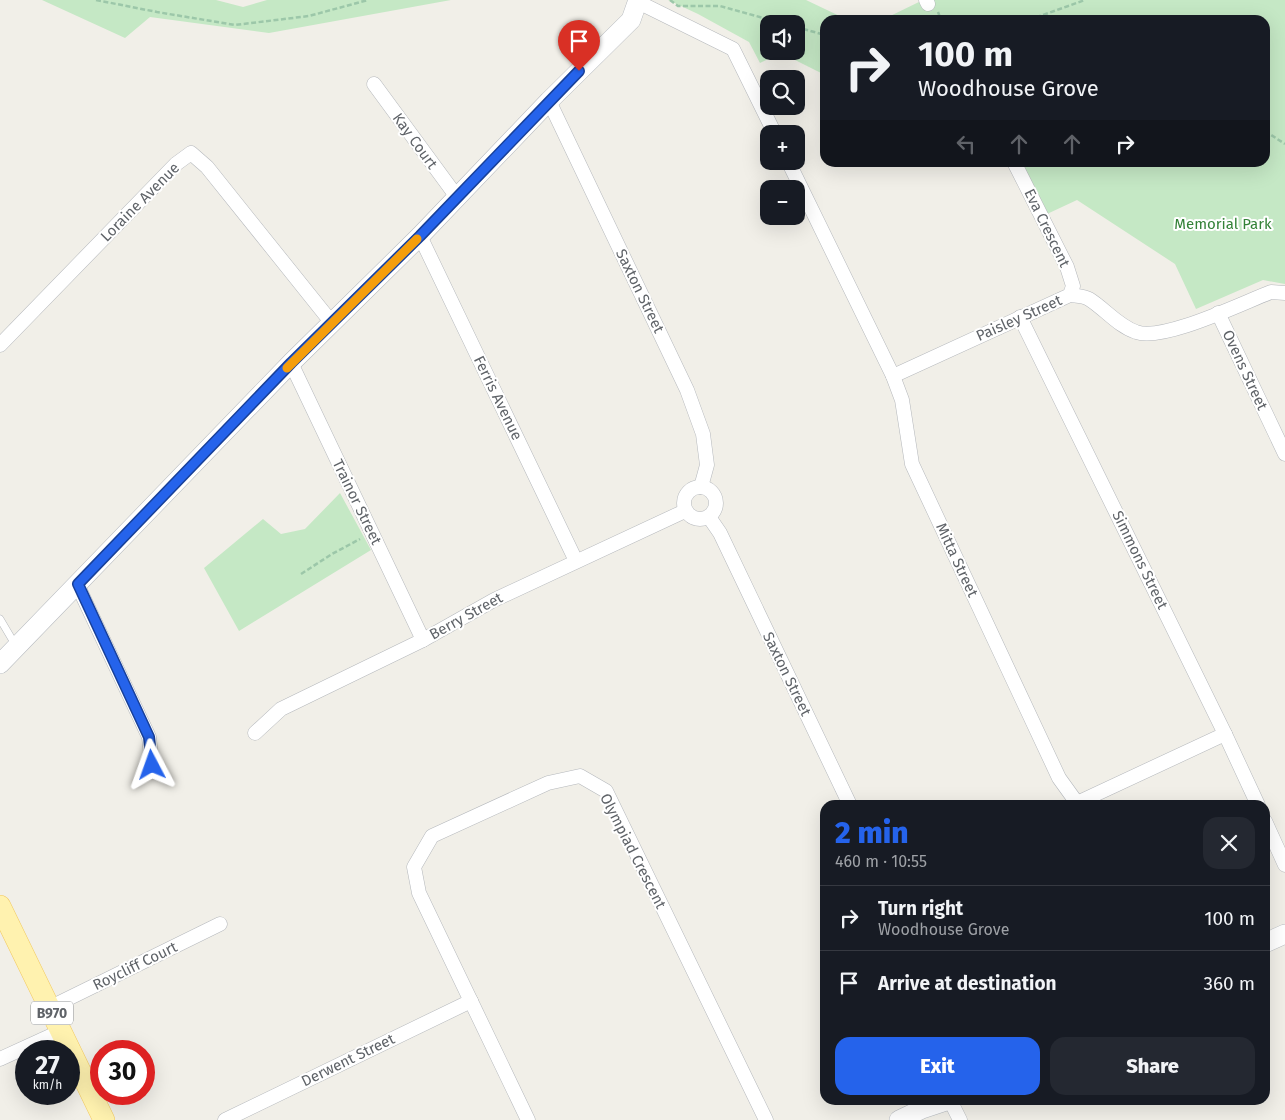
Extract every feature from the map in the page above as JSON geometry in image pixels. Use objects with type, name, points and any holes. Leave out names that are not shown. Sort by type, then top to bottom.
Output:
[{"type":"main road","name":"B970","points":[[0,906],[104,1120]]},
{"type":"street","points":[[0,664],[291,363],[420,236],[549,101],[630,20],[638,1],[733,49],[771,125]]},
{"type":"street","name":"Kay Court","points":[[374,84],[457,197]]},
{"type":"street","name":"Saxton Street","points":[[549,101],[687,390],[704,434],[707,465],[701,487]]},
{"type":"street","name":"Loraine Avenue","points":[[0,345],[176,164],[191,153],[206,167],[332,322]]},
{"type":"street","name":"Eva Crescent","points":[[1017,167],[1067,267],[1073,286],[1070,295]]},
{"type":"street","name":"Mitta Street","points":[[792,170],[893,376],[902,400],[912,464],[1059,778],[1075,800]]},
{"type":"street","name":"Ferris Avenue","points":[[420,236],[576,561]]},
{"type":"street","name":"Paisley Street","points":[[893,376],[1070,295],[1087,298],[1136,332],[1154,334],[1186,326],[1271,292],[1285,293]]},
{"type":"street","name":"Ovens Street","points":[[1218,313],[1285,454]]},
{"type":"street","name":"Simmons Street","points":[[1020,317],[1256,800]]},
{"type":"street","name":"Trainor Street","points":[[291,363],[423,640]]},
{"type":"street","points":[[696,487],[712,492],[715,496],[715,511],[709,517],[702,520],[695,519],[685,511],[684,502],[687,493],[696,487]]},
{"type":"street","name":"Berry Street","points":[[255,733],[281,709],[423,640],[494,600],[685,511]]},
{"type":"street","name":"Saxton Street","points":[[709,517],[720,533],[848,800]]},
{"type":"street","points":[[78,584],[149,737],[152,765]]},
{"type":"street","name":"Mitta Street","points":[[1083,800],[1225,734]]},
{"type":"street","name":"Olympiad Crescent","points":[[528,1120],[419,893],[414,867],[432,836],[548,782],[580,776],[606,791],[766,1120]]},
{"type":"street","points":[[1270,832],[1285,865]]},
{"type":"street","name":"Roycliff Court","points":[[50,1008],[220,924]]},
{"type":"street","points":[[1270,941],[1285,934]]},
{"type":"street","name":"Derwent Street","points":[[225,1120],[471,1001]]},
{"type":"street","points":[[0,1059],[61,1031]]},
{"type":"street","points":[[900,1120],[934,1105]]},
{"type":"street","points":[[952,1105],[960,1120]]},
{"type":"lane","points":[[0,619],[17,647]]},
{"type":"path","points":[[96,0],[235,25],[309,16],[368,0]]},
{"type":"path","points":[[670,0],[678,6],[720,6],[760,17]]},
{"type":"path","points":[[1042,15],[1085,0]]},
{"type":"path","points":[[805,29],[820,34]]},
{"type":"path","points":[[1270,134],[1285,144]]},
{"type":"path","points":[[301,574],[360,539]]},
{"type":"green space","points":[[42,0],[216,0],[243,7],[267,0],[451,0],[269,33],[150,17],[125,38]]},
{"type":"green space","points":[[668,0],[806,0],[838,15],[820,15],[820,72],[795,60],[805,60],[805,15],[760,15],[760,60],[766,60],[760,63],[749,42]]},
{"type":"green space","name":"Memorial Park","points":[[923,0],[1285,0],[1285,284],[1263,280],[1196,309],[1175,264],[1077,200],[1047,214],[1022,167],[1270,167],[1270,15],[892,15]]},
{"type":"green space","points":[[340,493],[371,550],[239,631],[204,568],[263,519],[281,534],[305,529]]},
{"type":"slow traffic","points":[[287,368],[417,239]]},
{"type":"route","points":[[152,765],[149,737],[78,584],[291,363],[420,236],[579,71]]}]
